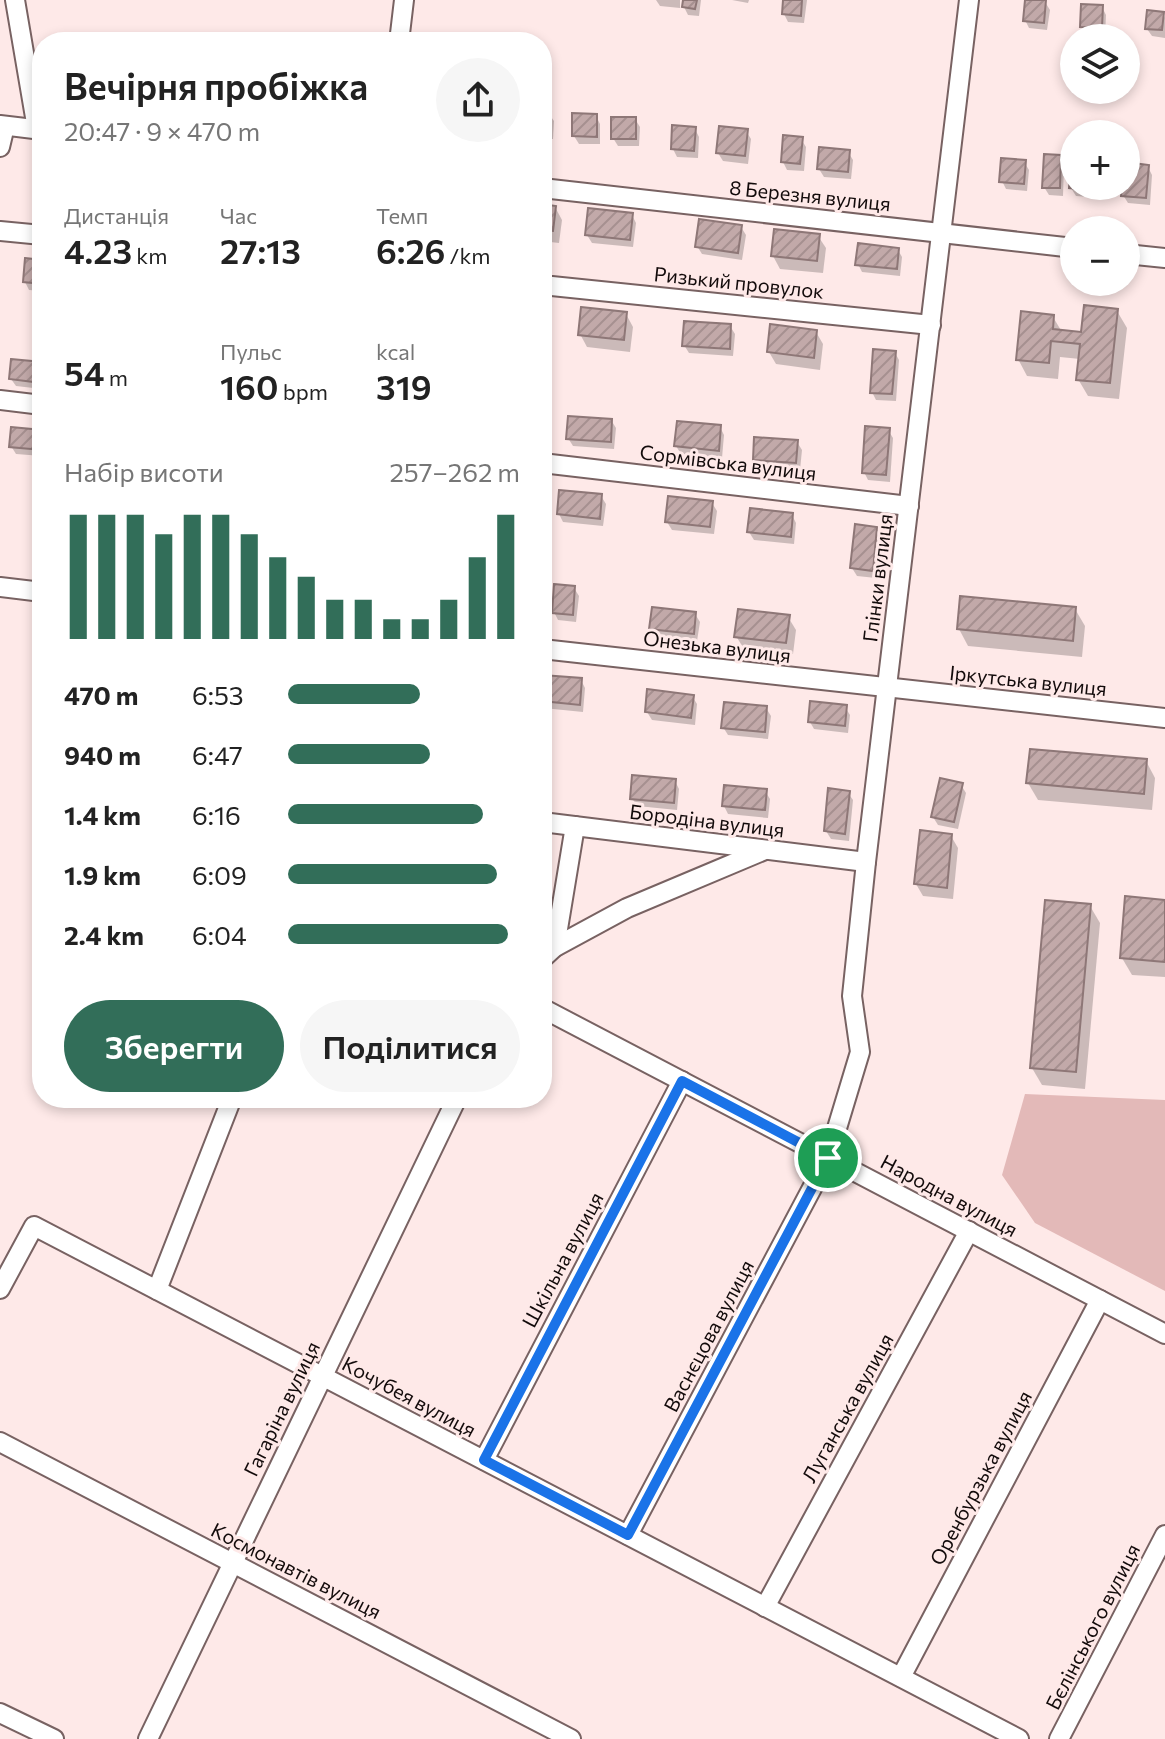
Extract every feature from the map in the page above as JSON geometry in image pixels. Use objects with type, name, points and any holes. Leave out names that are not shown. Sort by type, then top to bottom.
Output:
[{"type":"street","points":[[15,0],[32,88]]},
{"type":"street","points":[[400,32],[404,0]]},
{"type":"street","name":"Глінки вулиця","points":[[828,1158],[860,1052],[852,996],[969,0]]},
{"type":"street","points":[[0,147],[2,126],[32,128]]},
{"type":"street","name":"8 Березня вулиця","points":[[552,189],[1060,246]]},
{"type":"street","points":[[0,231],[32,234]]},
{"type":"street","points":[[1140,255],[1165,258]]},
{"type":"street","name":"Ризький провулок","points":[[552,286],[931,325]]},
{"type":"street","points":[[0,400],[32,404]]},
{"type":"street","name":"Сормівська вулиця","points":[[552,464],[909,506]]},
{"type":"street","points":[[0,587],[32,591]]},
{"type":"street","name":"Онезька вулиця","points":[[552,650],[887,688]]},
{"type":"street","name":"Іркутська вулиця","points":[[887,688],[1165,718]]},
{"type":"street","name":"Бородіна вулиця","points":[[552,823],[866,862]]},
{"type":"street","points":[[552,938],[575,826]]},
{"type":"street","points":[[552,951],[627,908],[766,850]]},
{"type":"street","name":"Народна вулиця","points":[[552,1013],[1165,1334]]},
{"type":"street","name":"Шкільна вулиця","points":[[484,1460],[682,1081]]},
{"type":"street","points":[[157,1290],[228,1108]]},
{"type":"street","name":"Гагаріна вулиця","points":[[148,1739],[452,1108]]},
{"type":"street","name":"Васнєцова вулиця","points":[[628,1535],[828,1158]]},
{"type":"street","name":"Кочубея вулиця","points":[[0,1289],[34,1226],[1019,1739]]},
{"type":"street","name":"Луганська вулиця","points":[[765,1607],[969,1231]]},
{"type":"street","name":"Оренбурзька вулиця","points":[[901,1677],[1100,1300]]},
{"type":"street","name":"Космонавтів вулиця","points":[[0,1442],[571,1739]]},
{"type":"street","name":"Бєлінського вулиця","points":[[1059,1739],[1165,1535]]},
{"type":"street","points":[[0,1713],[54,1739]]},
{"type":"shaded area","points":[[1025,1094],[1165,1100],[1165,1291],[1035,1223],[1002,1175]]},
{"type":"building","points":[[683,0],[697,0],[695,9],[682,7]]},
{"type":"building","points":[[783,0],[802,0],[801,16],[782,14]]},
{"type":"building","points":[[1025,0],[1046,0],[1044,23],[1023,21]]},
{"type":"building","points":[[1081,4],[1103,5],[1102,24],[1080,24]]},
{"type":"building","points":[[1147,10],[1164,12],[1162,30],[1145,29]]},
{"type":"building","points":[[572,113],[597,114],[597,137],[572,136]]},
{"type":"building","points":[[611,117],[636,117],[636,139],[611,139]]},
{"type":"building","points":[[672,125],[696,127],[694,151],[671,149]]},
{"type":"building","points":[[719,126],[748,129],[745,156],[716,153]]},
{"type":"building","points":[[783,135],[803,137],[800,164],[781,162]]},
{"type":"building","points":[[819,147],[850,150],[848,172],[817,169]]},
{"type":"building","points":[[1044,154],[1060,155],[1060,188],[1042,188]]},
{"type":"building","points":[[1001,158],[1026,160],[1024,184],[999,182]]},
{"type":"building","points":[[1140,164],[1149,165],[1146,198],[1140,198]]},
{"type":"building","points":[[552,205],[556,206],[552,231]]},
{"type":"building","points":[[588,208],[633,213],[630,240],[585,235]]},
{"type":"building","points":[[699,219],[742,225],[738,253],[695,247]]},
{"type":"building","points":[[774,229],[820,234],[817,261],[771,256]]},
{"type":"building","points":[[858,243],[899,248],[897,269],[855,265]]},
{"type":"building","points":[[25,258],[32,259],[32,283],[23,282]]},
{"type":"building","points":[[1084,305],[1118,309],[1110,383],[1076,380],[1080,344],[1051,341],[1049,363],[1016,360],[1021,311],[1054,315],[1053,329],[1081,332]]},
{"type":"building","points":[[581,307],[627,312],[624,340],[578,335]]},
{"type":"building","points":[[684,321],[731,324],[730,349],[682,346]]},
{"type":"building","points":[[770,324],[817,330],[814,358],[767,352]]},
{"type":"building","points":[[873,349],[896,351],[892,394],[870,393]]},
{"type":"building","points":[[11,359],[32,361],[32,382],[9,379]]},
{"type":"building","points":[[568,416],[612,419],[611,442],[566,439]]},
{"type":"building","points":[[677,421],[721,425],[719,451],[674,446]]},
{"type":"building","points":[[865,426],[890,428],[886,475],[862,473]]},
{"type":"building","points":[[11,427],[32,429],[32,449],[9,447]]},
{"type":"building","points":[[754,437],[798,440],[796,463],[753,460]]},
{"type":"building","points":[[559,490],[602,494],[600,519],[557,514]]},
{"type":"building","points":[[668,496],[713,501],[710,527],[665,522]]},
{"type":"building","points":[[750,508],[793,513],[791,537],[747,532]]},
{"type":"building","points":[[855,524],[877,527],[873,571],[850,568]]},
{"type":"building","points":[[554,584],[575,586],[573,615],[552,613]]},
{"type":"building","points":[[960,596],[1076,607],[1073,641],[957,629]]},
{"type":"building","points":[[652,607],[696,612],[694,634],[649,629]]},
{"type":"building","points":[[738,609],[790,615],[786,643],[734,637]]},
{"type":"building","points":[[552,676],[582,678],[580,705],[552,702]]},
{"type":"building","points":[[647,689],[694,695],[691,718],[645,712]]},
{"type":"building","points":[[810,701],[847,705],[845,726],[808,722]]},
{"type":"building","points":[[724,702],[767,706],[765,732],[721,728]]},
{"type":"building","points":[[1030,749],[1147,759],[1144,794],[1026,783]]},
{"type":"building","points":[[632,775],[676,779],[674,803],[630,799]]},
{"type":"building","points":[[940,778],[963,783],[954,822],[931,817]]},
{"type":"building","points":[[724,785],[767,789],[765,810],[722,806]]},
{"type":"building","points":[[828,788],[850,791],[845,834],[824,831]]},
{"type":"building","points":[[920,830],[952,834],[947,888],[914,884]]},
{"type":"building","points":[[1125,896],[1165,900],[1165,962],[1120,958]]},
{"type":"building","points":[[1045,900],[1091,904],[1076,1072],[1030,1068]]},
{"type":"route","points":[[682,1081],[828,1158],[628,1535],[484,1460],[682,1081]]}]
